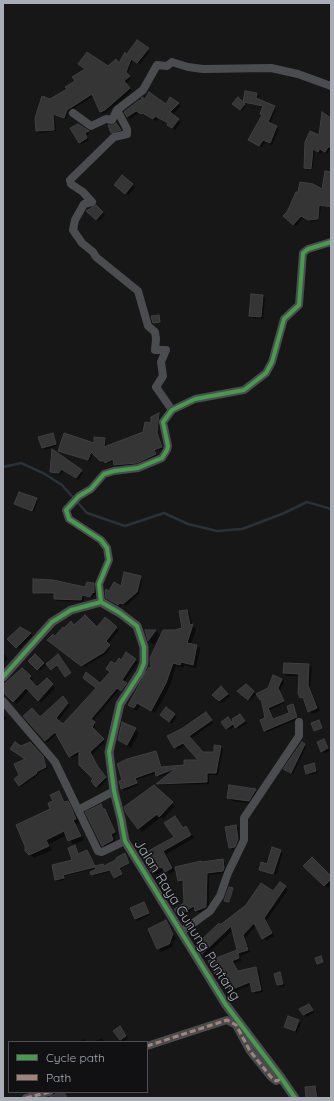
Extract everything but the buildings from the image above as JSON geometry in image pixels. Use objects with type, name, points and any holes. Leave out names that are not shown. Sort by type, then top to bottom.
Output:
[{"type":"street","points":[[73,113],[91,126],[106,119],[112,120],[117,110],[143,90],[157,65],[167,66],[172,62],[188,67],[203,69],[271,68],[298,74],[331,86]]},
{"type":"street","points":[[117,110],[127,129],[127,134],[114,137],[70,180],[71,184],[83,192],[92,202],[84,204],[75,220],[73,230],[82,243],[96,257],[138,291],[148,326],[154,332],[156,339],[155,350],[166,350],[161,362],[163,376],[156,387],[172,410]]},
{"type":"street","points":[[3,678],[52,622],[71,610],[101,602],[99,584],[108,564],[107,548],[101,540],[69,519],[66,510],[74,500],[90,491],[100,477],[109,472],[138,468],[162,458],[168,446],[162,422],[172,410],[195,399],[244,390],[266,373],[272,362],[284,319],[299,305],[303,253],[308,249],[331,242]]},
{"type":"street","name":"Jalan Raya Gunung Puntang","points":[[101,602],[120,613],[136,626],[144,647],[145,655],[140,673],[120,704],[109,752],[114,791],[125,841],[137,864],[226,1005],[295,1098]]},
{"type":"street","points":[[3,701],[55,762],[100,852],[125,841]]},
{"type":"street","points":[[181,932],[210,910],[220,896],[228,873],[244,840],[244,818],[299,736],[299,722]]},
{"type":"street","points":[[78,810],[114,791]]},
{"type":"street","points":[[148,1046],[227,1020],[236,1025],[250,1051],[270,1077],[276,1081],[282,1079]]},
{"type":"street","points":[[26,1098],[45,1093]]},
{"type":"waterway","points":[[3,467],[21,463],[43,473],[62,485],[87,513],[125,526],[164,513],[188,524],[217,531],[242,529],[282,514],[307,502],[331,509]]},
{"type":"marked path","points":[[148,1046],[227,1020],[236,1025],[250,1051],[271,1077],[276,1081],[282,1079]]},
{"type":"marked path","points":[[26,1098],[45,1093]]},
{"type":"cycle path","points":[[101,602],[99,584],[109,560],[107,548],[101,540],[69,519],[66,510],[79,496],[91,489],[104,474],[114,471],[138,468],[162,458],[168,446],[163,422],[172,410],[195,399],[244,390],[266,373],[272,362],[284,319],[299,305],[303,253],[308,249],[331,242]]},
{"type":"cycle path","points":[[3,677],[52,622],[71,610],[101,602],[120,613],[137,626],[144,647],[144,663],[140,673],[120,704],[109,752],[114,791],[125,841],[226,1005],[295,1098]]}]
